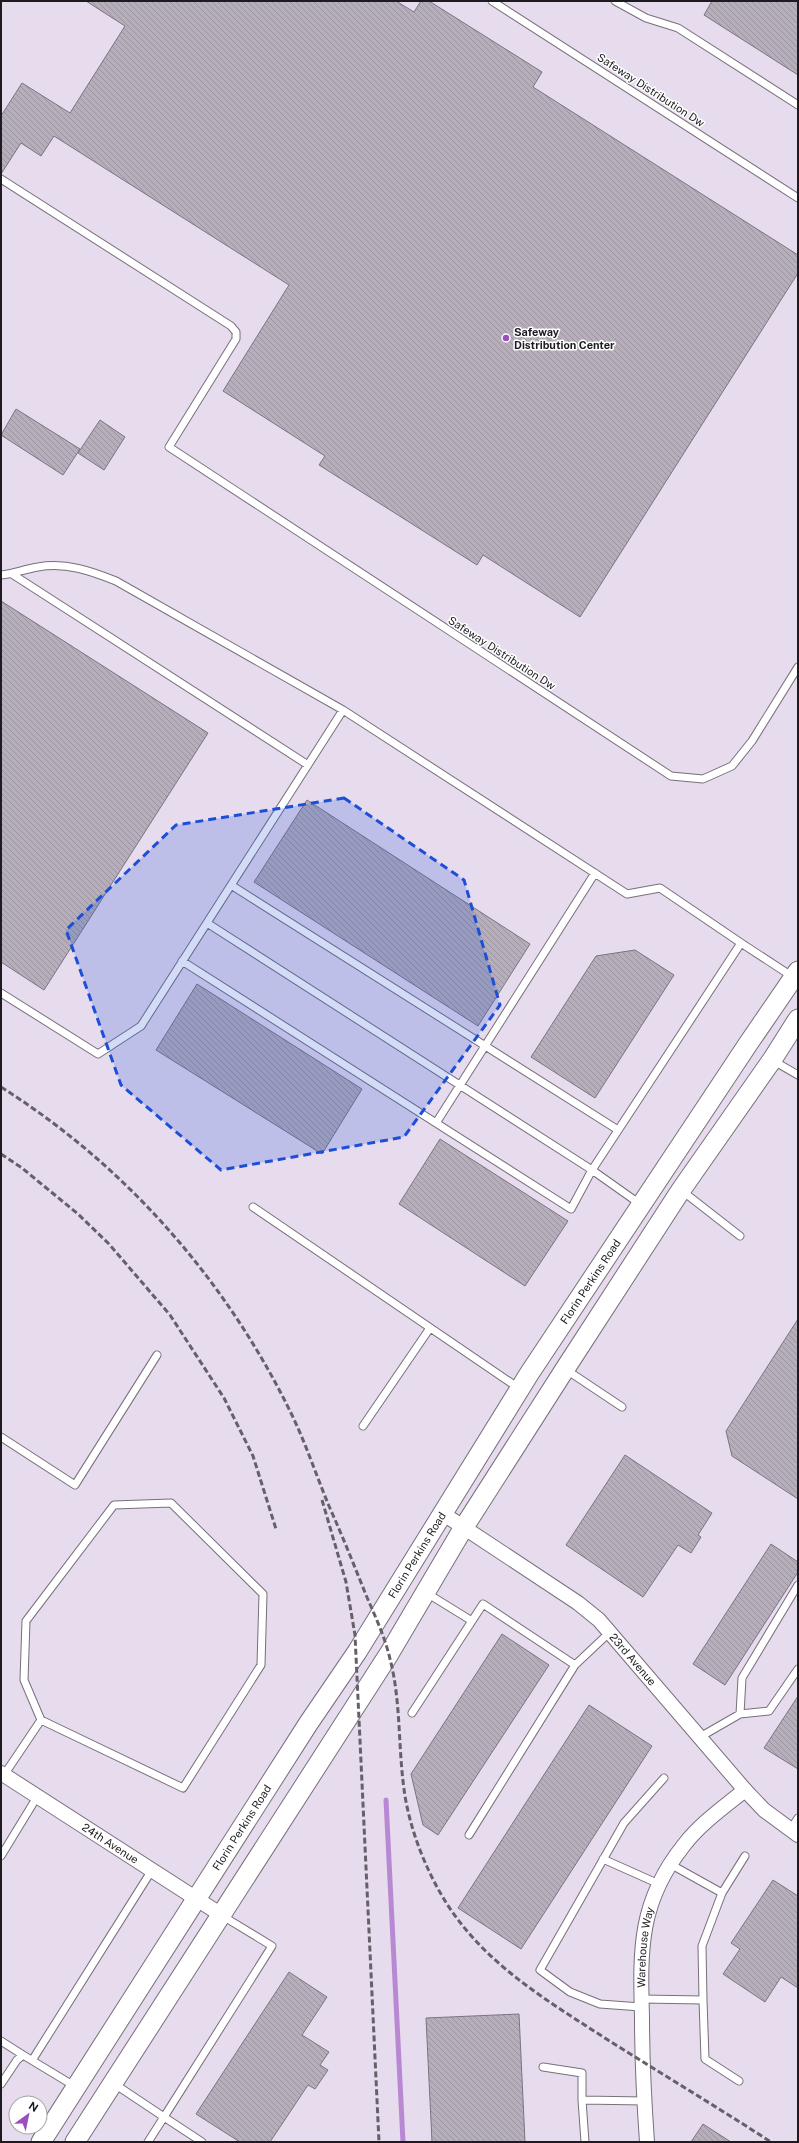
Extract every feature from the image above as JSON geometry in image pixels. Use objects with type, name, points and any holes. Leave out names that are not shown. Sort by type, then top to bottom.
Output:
[{"type":"main road","name":"Florin Perkins Road","points":[[41,2142],[308,1724],[357,1652],[520,1389],[641,1204],[797,976]]},
{"type":"main road","points":[[75,2142],[220,1914],[324,1755],[464,1527],[565,1369],[681,1190],[772,1060],[798,1019]]},
{"type":"street","name":"23rd Avenue","points":[[442,1513],[578,1603],[610,1632],[745,1790],[764,1810],[794,1832]]},
{"type":"street","name":"24th Avenue","points":[[3,1774],[220,1914]]},
{"type":"street","name":"Warehouse Way","points":[[647,2142],[644,2102],[641,2003],[641,1951],[644,1928],[659,1884],[670,1864],[697,1830],[745,1790]]},
{"type":"lane","name":"Safeway Distribution Dw","points":[[492,1],[798,198]]},
{"type":"lane","points":[[615,1],[646,18],[678,28],[798,105]]},
{"type":"lane","name":"Safeway Distribution Dw","points":[[1,179],[231,326],[236,332],[236,340],[169,447],[671,776],[703,779],[732,766],[752,741],[798,667]]},
{"type":"lane","points":[[1,575],[52,566],[76,567],[116,581],[343,710],[627,894],[660,888],[741,943],[797,976]]},
{"type":"lane","points":[[12,574],[308,765]]},
{"type":"lane","points":[[1,993],[98,1054],[141,1026],[343,710]]},
{"type":"lane","points":[[436,1123],[595,873]]},
{"type":"lane","points":[[231,885],[618,1130]]},
{"type":"lane","points":[[207,923],[592,1170],[641,1204]]},
{"type":"lane","points":[[182,961],[571,1209],[592,1170],[741,943]]},
{"type":"lane","points":[[772,1060],[798,1075]]},
{"type":"lane","points":[[681,1190],[740,1236]]},
{"type":"lane","points":[[253,1207],[520,1389]]},
{"type":"lane","points":[[363,1426],[430,1328]]},
{"type":"lane","points":[[1,1437],[75,1485],[158,1355]]},
{"type":"lane","points":[[565,1369],[622,1407]]},
{"type":"lane","points":[[171,1503],[263,1594],[261,1665],[183,1788],[41,1720],[24,1680],[26,1621],[114,1505],[171,1503]]},
{"type":"lane","points":[[740,1714],[742,1678],[798,1585]]},
{"type":"lane","points":[[425,1592],[472,1621]]},
{"type":"lane","points":[[412,1713],[482,1604],[575,1665]]},
{"type":"lane","points":[[469,1835],[575,1665],[610,1632]]},
{"type":"lane","points":[[700,1738],[740,1714],[769,1711],[798,1669]]},
{"type":"lane","points":[[3,1774],[41,1720]]},
{"type":"lane","points":[[664,1778],[624,1823],[540,1970],[570,1992],[600,2004],[703,2000]]},
{"type":"lane","points":[[1,1856],[37,1797]]},
{"type":"lane","points":[[794,1832],[798,1818]]},
{"type":"lane","points":[[739,2081],[705,2059],[702,1946],[722,1893],[745,1856]]},
{"type":"lane","points":[[603,1859],[659,1884]]},
{"type":"lane","points":[[670,1864],[722,1893]]},
{"type":"lane","points":[[33,2059],[152,1870]]},
{"type":"lane","points":[[148,2142],[272,1946],[220,1914]]},
{"type":"lane","points":[[1,2041],[23,2055],[33,2059],[76,2087]]},
{"type":"lane","points":[[1,2084],[17,2060],[23,2055]]},
{"type":"lane","points":[[543,2067],[582,2073],[585,2142]]},
{"type":"lane","points":[[112,2083],[202,2142]]},
{"type":"lane","points":[[582,2100],[644,2102]]},
{"type":"highlighted area","points":[[344,798],[464,880],[500,1005],[404,1137],[221,1170],[121,1085],[66,930],[176,825]]},
{"type":"shaded area","points":[[1,1],[798,1],[798,2142],[1,2142]]},
{"type":"building","name":"Safeway Distribution Center","points":[[86,1],[396,1],[414,12],[421,1],[429,1],[542,72],[533,87],[798,255],[798,273],[580,617],[483,555],[477,565],[319,465],[325,456],[223,391],[289,285],[54,136],[41,156],[21,143],[1,174],[1,116],[22,83],[70,113],[125,26]]},
{"type":"building","points":[[712,1],[798,1],[798,75],[704,15]]},
{"type":"building","points":[[16,409],[80,449],[63,475],[1,435]]},
{"type":"building","points":[[100,420],[125,437],[104,470],[78,453]]},
{"type":"building","points":[[1,601],[208,733],[44,990],[1,962]]},
{"type":"building","points":[[307,800],[530,944],[478,1026],[254,882]]},
{"type":"building","points":[[635,950],[674,975],[595,1098],[531,1057],[596,956]]},
{"type":"building","points":[[197,984],[362,1089],[322,1154],[156,1050]]},
{"type":"building","points":[[440,1139],[568,1221],[525,1286],[399,1204]]},
{"type":"building","points":[[798,1319],[798,1499],[732,1456],[726,1431]]},
{"type":"building","points":[[625,1455],[712,1513],[698,1535],[701,1537],[691,1553],[678,1545],[643,1597],[566,1545]]},
{"type":"building","points":[[771,1544],[798,1562],[798,1572],[725,1685],[693,1664]]},
{"type":"building","points":[[502,1634],[549,1665],[438,1835],[423,1825],[411,1774]]},
{"type":"building","points":[[798,1696],[798,1769],[764,1748]]},
{"type":"building","points":[[589,1705],[652,1746],[521,1949],[458,1908]]},
{"type":"building","points":[[773,1880],[798,1896],[798,1988],[781,1977],[765,2002],[723,1974],[740,1949],[731,1943]]},
{"type":"building","points":[[289,1972],[327,1997],[302,2035],[329,2052],[320,2065],[328,2070],[315,2089],[308,2085],[270,2142],[240,2142],[196,2114]]},
{"type":"building","points":[[519,2014],[525,2142],[432,2142],[426,2018]]},
{"type":"building","points":[[703,2124],[731,2142],[691,2142]]},
{"type":"waterway","points":[[386,1800],[403,2142]]},
{"type":"railway","points":[[1,1087],[47,1118],[90,1152],[130,1189],[168,1229],[203,1271],[235,1316],[264,1362],[301,1434],[329,1506],[383,1635],[394,1675],[404,1789],[406,1804],[414,1834],[432,1878],[447,1904],[463,1926],[500,1964],[541,1996],[608,2040],[771,2142]]},
{"type":"railway","points":[[1,1154],[22,1168],[78,1214],[109,1244],[170,1315],[224,1398],[253,1456],[276,1529]]},
{"type":"railway","points":[[322,1500],[346,1582],[355,1635],[379,2142]]},
{"type":"place","name":"Safeway Distribution Center","points":[[506,338]]}]
